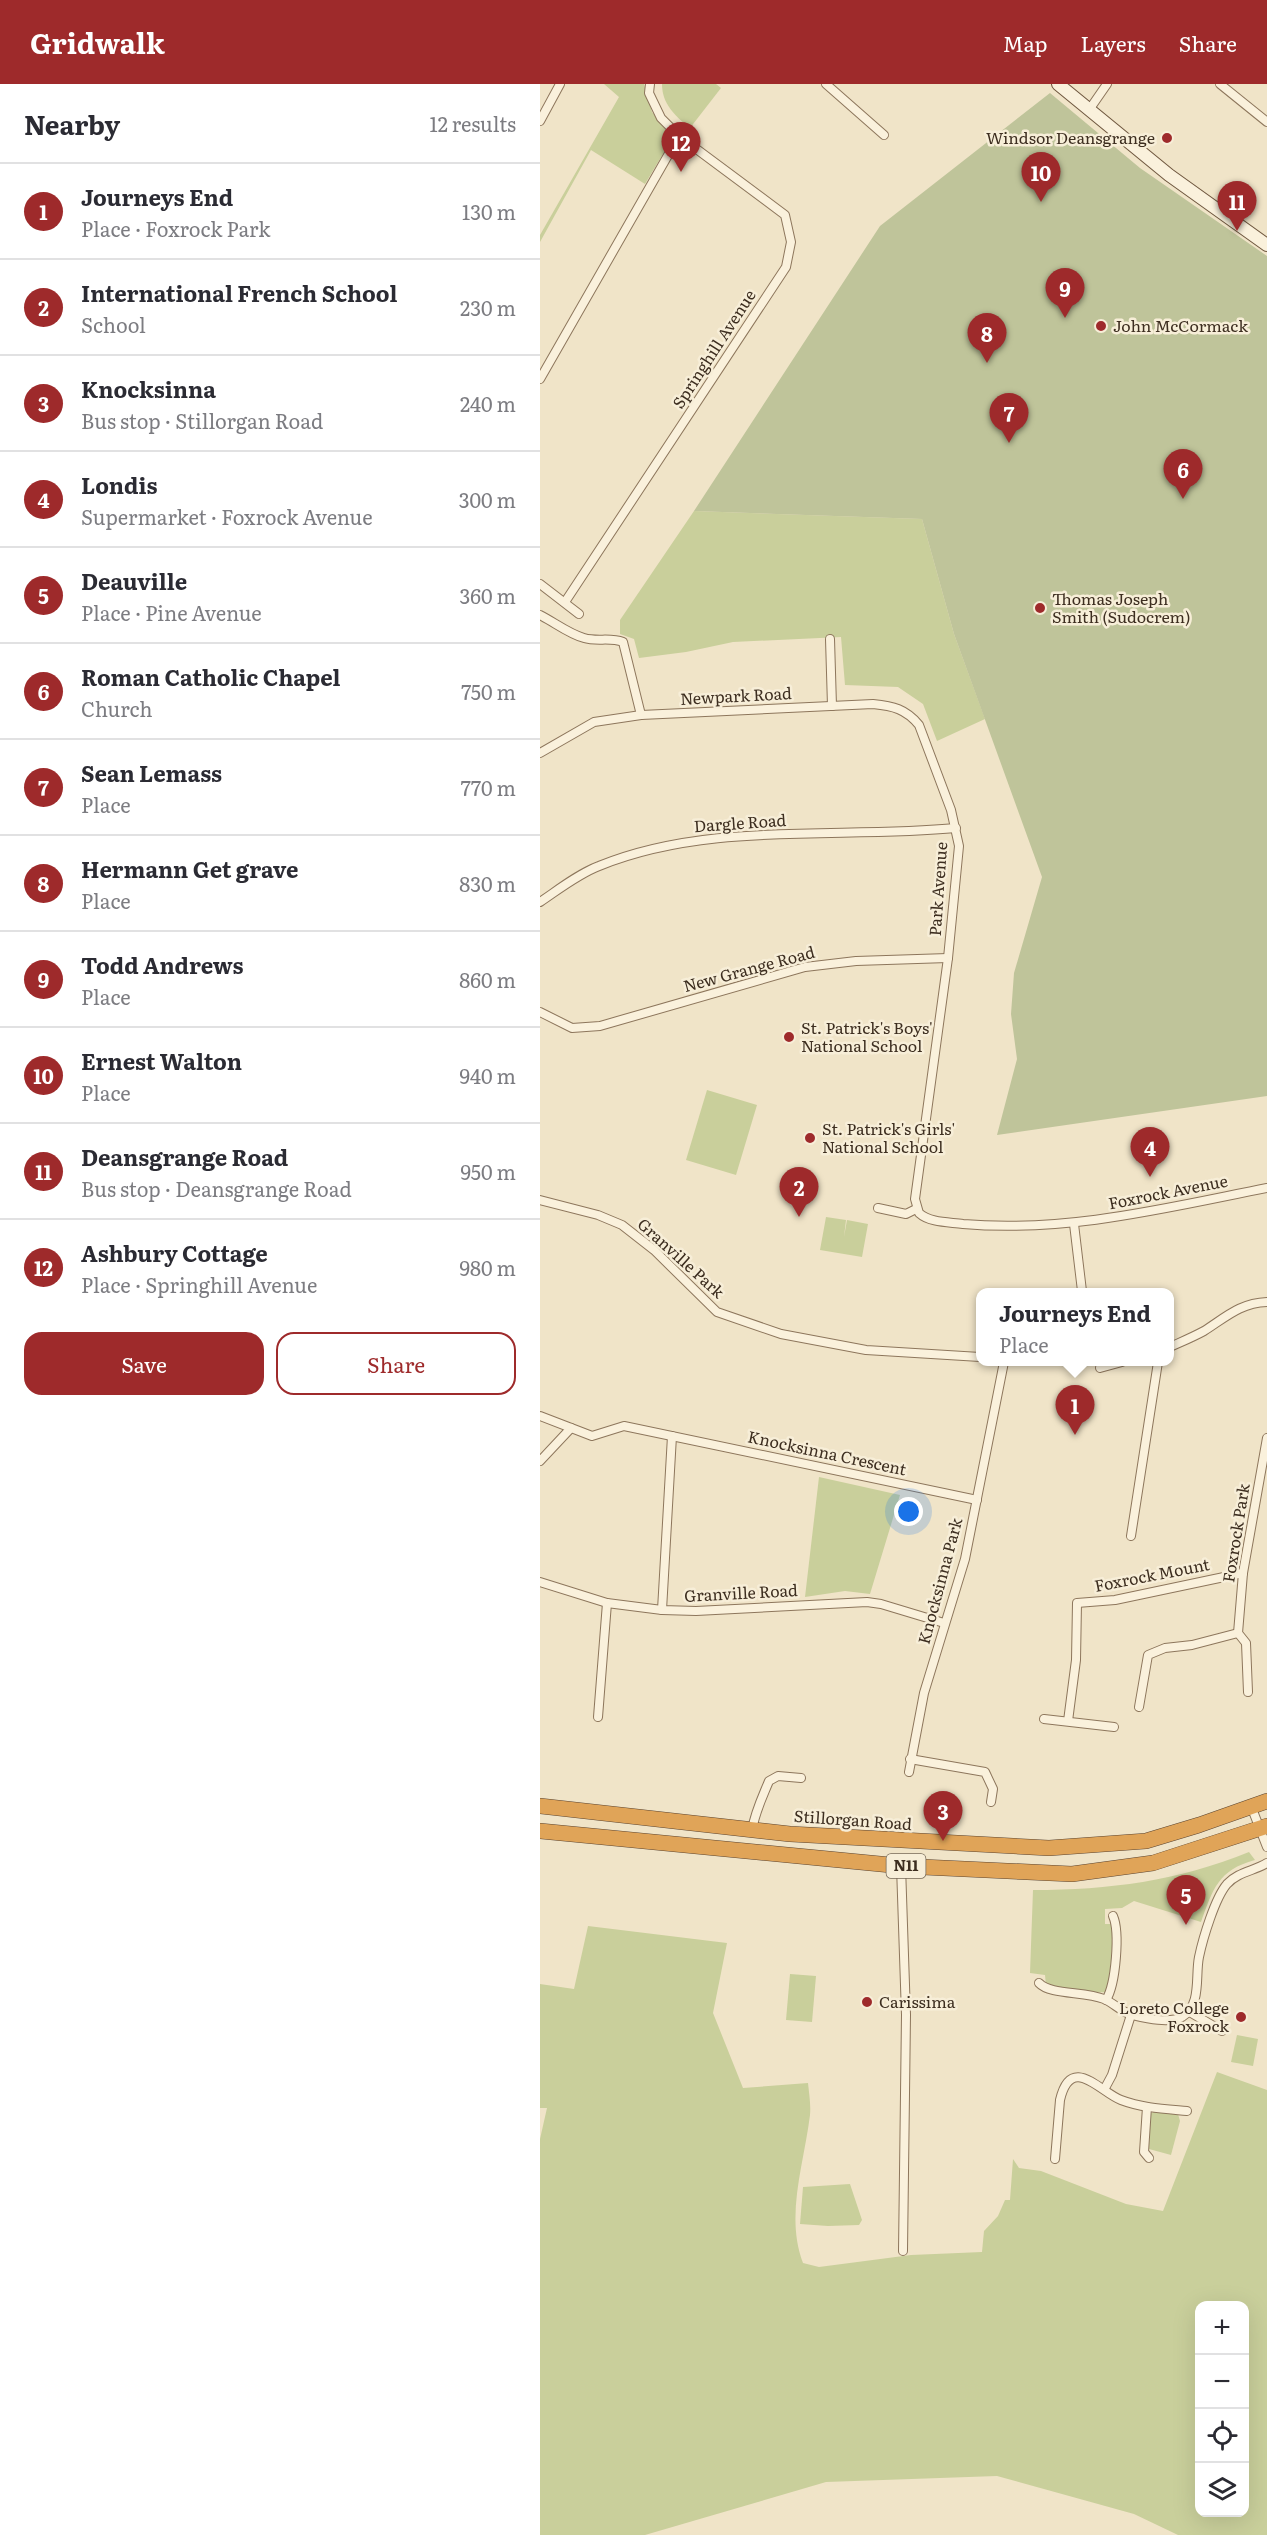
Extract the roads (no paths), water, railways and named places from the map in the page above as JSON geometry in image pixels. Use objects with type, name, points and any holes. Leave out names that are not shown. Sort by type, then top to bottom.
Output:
[{"type":"highway","name":"Stillorgan Road","points":[[540,1806],[752,1830],[1049,1848],[1146,1840],[1199,1826],[1267,1801]]},
{"type":"highway","name":"N11","points":[[540,1831],[901,1866],[1072,1874],[1153,1863],[1263,1827]]},
{"type":"main road","points":[[1058,84],[1178,182],[1267,244]]},
{"type":"street","points":[[540,121],[560,84]]},
{"type":"street","name":"Springhill Avenue","points":[[565,602],[786,267],[791,242],[785,215],[679,136],[661,118],[649,93],[650,84]]},
{"type":"street","points":[[826,84],[884,135]]},
{"type":"street","points":[[1089,110],[1107,84]]},
{"type":"street","points":[[1220,84],[1267,122]]},
{"type":"street","points":[[540,379],[679,136]]},
{"type":"street","points":[[540,584],[579,614]]},
{"type":"street","points":[[540,615],[582,638],[616,639],[623,642],[641,715]]},
{"type":"street","points":[[830,639],[832,706]]},
{"type":"street","name":"Newpark Road","points":[[540,753],[594,722],[641,715],[873,704],[902,709]]},
{"type":"street","name":"Park Avenue","points":[[902,709],[919,725],[956,828],[959,846],[957,884],[915,1199],[916,1209]]},
{"type":"street","name":"Dargle Road","points":[[540,902],[597,867],[676,842],[826,832],[956,828]]},
{"type":"street","name":"New Grange Road","points":[[540,1012],[572,1028],[600,1026],[823,964],[948,958]]},
{"type":"street","name":"Foxrock Avenue","points":[[916,1209],[926,1218],[986,1226],[1074,1224],[1108,1220],[1267,1188]]},
{"type":"street","name":"Granville Park","points":[[540,1200],[598,1215],[622,1225],[654,1250],[717,1312],[782,1334],[866,1350],[976,1358]]},
{"type":"street","points":[[878,1208],[906,1214],[916,1209]]},
{"type":"street","points":[[1074,1224],[1082,1288]]},
{"type":"street","points":[[1174,1345],[1203,1331],[1236,1308],[1252,1303],[1267,1302]]},
{"type":"street","name":"Knocksinna Park","points":[[909,1772],[924,1693],[965,1559],[1003,1366]]},
{"type":"street","points":[[1100,1368],[1107,1366]]},
{"type":"street","points":[[1131,1536],[1157,1366]]},
{"type":"street","points":[[540,1416],[571,1428],[540,1461]]},
{"type":"street","name":"Knocksinna Crescent","points":[[571,1428],[592,1436],[624,1426],[977,1500]]},
{"type":"street","points":[[662,1610],[672,1436]]},
{"type":"street","name":"Foxrock Park","points":[[1248,1692],[1246,1643],[1238,1633],[1243,1573],[1267,1437]]},
{"type":"street","name":"Foxrock Mount","points":[[1068,1721],[1076,1660],[1077,1604],[1115,1600],[1243,1573]]},
{"type":"street","name":"Granville Road","points":[[540,1582],[607,1603],[662,1610],[720,1610],[867,1602],[944,1623]]},
{"type":"street","points":[[598,1717],[607,1603]]},
{"type":"street","points":[[1139,1707],[1148,1654],[1165,1648],[1191,1645],[1238,1633]]},
{"type":"street","points":[[1044,1719],[1114,1727]]},
{"type":"street","points":[[910,1759],[986,1772],[993,1789],[991,1802]]},
{"type":"street","points":[[752,1830],[755,1811],[769,1781],[778,1776],[801,1778]]},
{"type":"street","points":[[1251,1806],[1263,1827],[1267,1847]]},
{"type":"street","points":[[1039,1983],[1047,1990],[1078,1992],[1106,2000],[1131,2015],[1173,2020],[1188,2011],[1196,1994],[1198,1959],[1207,1926],[1223,1889],[1241,1873],[1267,1863]]},
{"type":"street","points":[[901,1866],[906,2014],[903,2251]]},
{"type":"street","points":[[1106,2000],[1112,1988],[1115,1965],[1117,1928],[1113,1916]]},
{"type":"street","points":[[1188,2011],[1222,2031]]},
{"type":"street","points":[[1105,2088],[1112,2075],[1131,2015]]},
{"type":"street","points":[[1055,2159],[1060,2100],[1065,2085],[1070,2081],[1084,2078],[1105,2088],[1119,2099],[1147,2107],[1187,2111]]},
{"type":"street","points":[[1147,2107],[1144,2152],[1149,2158]]},
{"type":"place","name":"Windsor Deansgrange","points":[[1167,138]]},
{"type":"place","name":"Ashbury Cottage","points":[[681,172]]},
{"type":"place","name":"Ernest Walton","points":[[1041,202]]},
{"type":"place","name":"Deansgrange Road","points":[[1237,231]]},
{"type":"place","name":"Todd Andrews","points":[[1065,318]]},
{"type":"place","name":"John McCormack","points":[[1101,326]]},
{"type":"place","name":"Hermann Get grave","points":[[987,363]]},
{"type":"place","name":"Sean Lemass","points":[[1009,443]]},
{"type":"place","name":"Roman Catholic Chapel","points":[[1183,499]]},
{"type":"place","name":"Thomas Joseph Smith (Sudocrem)","points":[[1040,608]]},
{"type":"place","name":"St. Patrick's Boys' National School","points":[[789,1037]]},
{"type":"place","name":"St. Patrick's Girls' National School","points":[[810,1138]]},
{"type":"place","name":"Londis","points":[[1150,1177]]},
{"type":"place","name":"International French School","points":[[799,1217]]},
{"type":"place","name":"Journeys End","points":[[1075,1435]]},
{"type":"place","name":"Knocksinna","points":[[943,1841]]},
{"type":"place","name":"Deauville","points":[[1186,1925]]},
{"type":"place","name":"Carissima","points":[[867,2002]]},
{"type":"place","name":"Loreto College Foxrock","points":[[1241,2017]]}]
